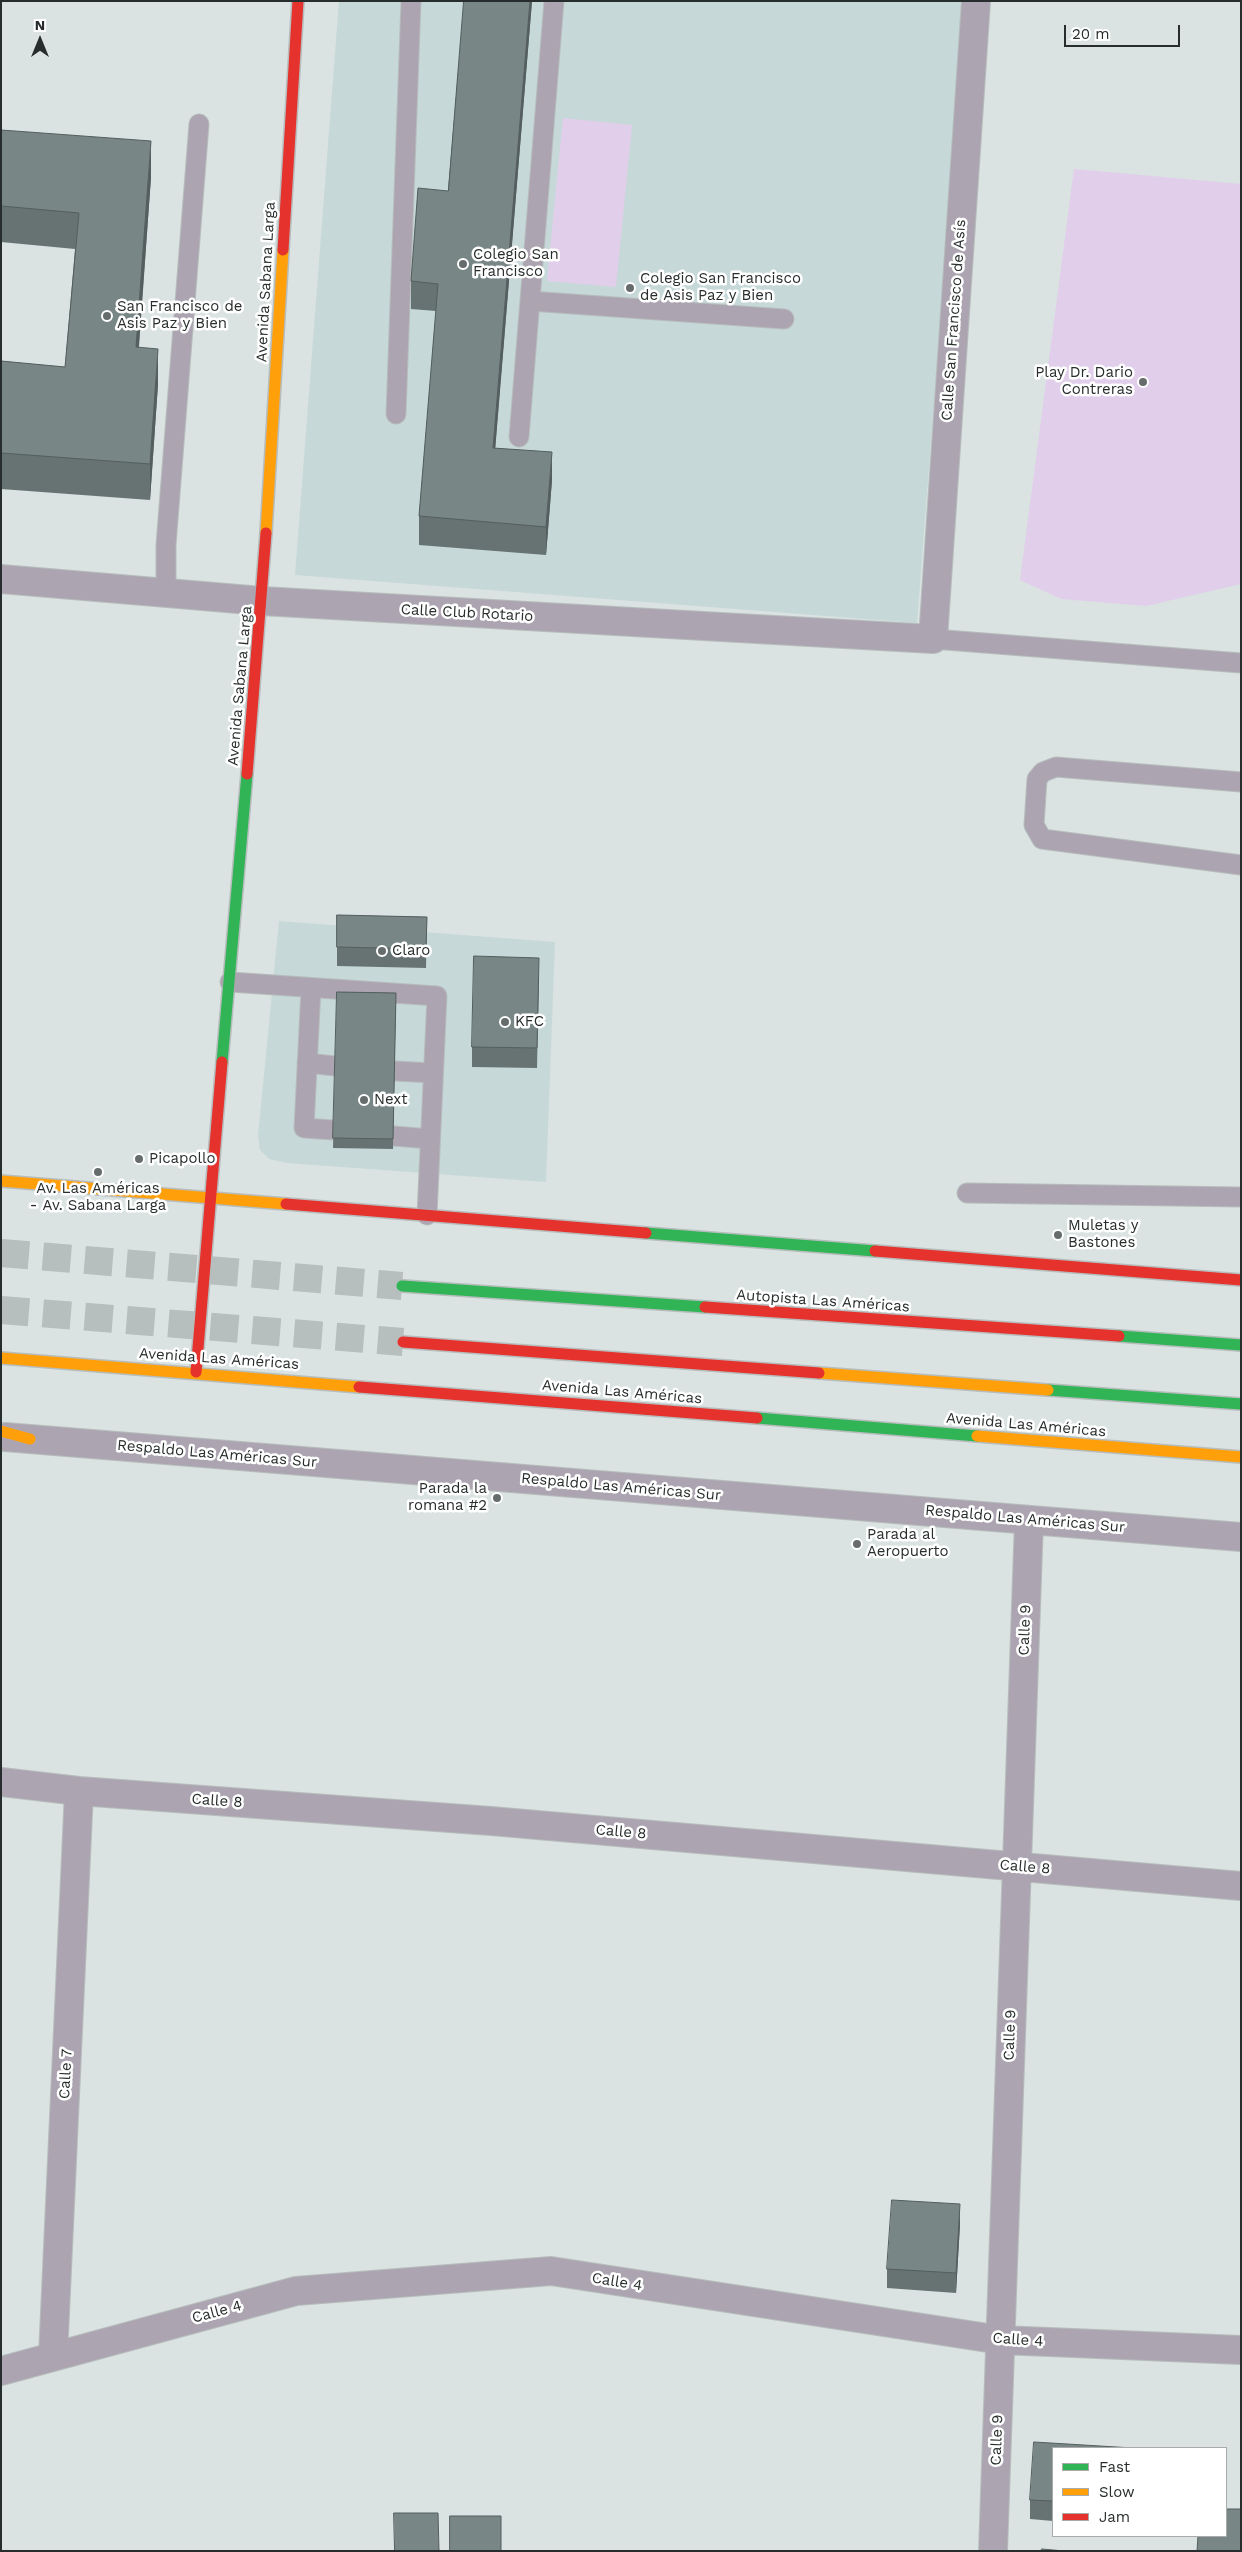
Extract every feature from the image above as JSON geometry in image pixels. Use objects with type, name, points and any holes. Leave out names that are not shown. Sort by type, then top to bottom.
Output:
[{"type":"main road","name":"Avenida Sabana Larga","points":[[196,1372],[262,601],[298,1]]},
{"type":"main road","points":[[1,1181],[1241,1280]]},
{"type":"main road","name":"Autopista Las Américas","points":[[402,1286],[1241,1345]]},
{"type":"main road","points":[[403,1342],[1241,1404]]},
{"type":"main road","name":"Avenida Las Américas","points":[[1,1358],[196,1372],[1241,1457]]},
{"type":"main road","points":[[1,1431],[30,1439]]},
{"type":"street","name":"Calle San Francisco de Asís","points":[[933,639],[976,1]]},
{"type":"street","name":"Calle Club Rotario","points":[[1,579],[262,601],[933,639]]},
{"type":"street","name":"Respaldo Las Américas Sur","points":[[1,1436],[1241,1537]]},
{"type":"street","name":"Calle 9","points":[[993,2551],[1029,1520]]},
{"type":"street","name":"Calle 8","points":[[1,1782],[79,1791],[501,1822],[1241,1886]]},
{"type":"street","name":"Calle 7","points":[[53,2356],[79,1791]]},
{"type":"street","name":"Calle 4","points":[[1,2371],[296,2291],[551,2272],[1001,2340],[1241,2350]]},
{"type":"lane","points":[[396,414],[411,1]]},
{"type":"lane","points":[[519,437],[554,1]]},
{"type":"lane","points":[[166,593],[166,545],[199,124]]},
{"type":"lane","points":[[530,301],[784,319]]},
{"type":"lane","points":[[933,639],[1241,663]]},
{"type":"lane","points":[[1241,782],[1056,767],[1043,772],[1037,779],[1034,825],[1042,840],[1241,865]]},
{"type":"lane","points":[[230,982],[437,996],[428,1215]]},
{"type":"lane","points":[[311,988],[304,1128],[334,1130]]},
{"type":"lane","points":[[307,1063],[335,1066]]},
{"type":"lane","points":[[395,1070],[433,1073]]},
{"type":"lane","points":[[394,1136],[430,1139]]},
{"type":"lane","points":[[967,1193],[1241,1197]]},
{"type":"shaded area","name":"Colegio San Francisco de Asis Paz y Bien","points":[[339,1],[965,1],[917,623],[295,575]]},
{"type":"shaded area","points":[[563,118],[632,125],[616,287],[547,281]]},
{"type":"shaded area","name":"Play Dr. Dario Contreras","points":[[1074,169],[1241,184],[1241,584],[1146,606],[1061,599],[1020,580]]},
{"type":"shaded area","points":[[279,921],[555,942],[546,1182],[287,1163],[269,1159],[260,1150],[258,1136]]},
{"type":"building","name":"Colegio San Francisco","points":[[464,1],[530,1],[493,448],[552,452],[546,527],[419,516],[438,284],[411,281],[418,188],[448,191]]},
{"type":"building","name":"San Francisco de Asis Paz y Bien","points":[[1,130],[151,141],[136,347],[158,349],[150,464],[1,453],[1,361],[65,367],[79,213],[1,206]]},
{"type":"building","points":[[337,915],[427,917],[426,949],[337,947]]},
{"type":"building","name":"KFC","points":[[474,956],[539,958],[537,1048],[472,1047]]},
{"type":"building","name":"Next","points":[[337,992],[396,993],[393,1139],[333,1138]]},
{"type":"building","points":[[892,2200],[960,2204],[956,2273],[887,2269]]},
{"type":"building","points":[[1034,2442],[1116,2447],[1052,2447],[1052,2501],[1030,2500]]},
{"type":"building","points":[[1227,2509],[1241,2509],[1241,2551],[1197,2551],[1198,2537],[1227,2537]]},
{"type":"building","points":[[394,2513],[438,2513],[439,2551],[395,2551]]},
{"type":"building","points":[[450,2516],[501,2516],[501,2551],[450,2551]]},
{"type":"building","points":[[1042,2549],[1064,2551],[1041,2551]]},
{"type":"tunnel","points":[[1,1253],[402,1286]]},
{"type":"tunnel","points":[[1,1310],[403,1342]]},
{"type":"traffic: fast","points":[[222,1062],[247,774]]},
{"type":"traffic: fast","points":[[646,1233],[875,1251]]},
{"type":"traffic: fast","points":[[402,1286],[705,1307]]},
{"type":"traffic: fast","points":[[1119,1336],[1241,1345]]},
{"type":"traffic: fast","points":[[1048,1390],[1241,1404]]},
{"type":"traffic: fast","points":[[757,1418],[977,1436]]},
{"type":"traffic: slow","points":[[266,533],[283,250]]},
{"type":"traffic: slow","points":[[1,1181],[286,1204]]},
{"type":"traffic: slow","points":[[1,1358],[359,1387]]},
{"type":"traffic: slow","points":[[819,1373],[1048,1390]]},
{"type":"traffic: slow","points":[[1,1431],[30,1439]]},
{"type":"traffic: slow","points":[[977,1436],[1241,1457]]},
{"type":"traffic: jam","points":[[283,250],[298,1]]},
{"type":"traffic: jam","points":[[247,774],[266,533]]},
{"type":"traffic: jam","points":[[196,1372],[222,1062]]},
{"type":"traffic: jam","points":[[286,1204],[646,1233]]},
{"type":"traffic: jam","points":[[875,1251],[1241,1280]]},
{"type":"traffic: jam","points":[[705,1307],[1119,1336]]},
{"type":"traffic: jam","points":[[403,1342],[819,1373]]},
{"type":"traffic: jam","points":[[359,1387],[757,1418]]},
{"type":"place","name":"Colegio San Francisco","points":[[463,264]]},
{"type":"place","name":"Colegio San Francisco de Asis Paz y Bien","points":[[630,288]]},
{"type":"place","name":"San Francisco de Asis Paz y Bien","points":[[107,316]]},
{"type":"place","name":"Play Dr. Dario Contreras","points":[[1143,382]]},
{"type":"place","name":"Claro","points":[[382,951]]},
{"type":"place","name":"KFC","points":[[505,1022]]},
{"type":"place","name":"Next","points":[[364,1100]]},
{"type":"place","name":"Picapollo","points":[[139,1159]]},
{"type":"place","name":"Av. Las Américas - Av. Sabana Larga","points":[[98,1172]]},
{"type":"place","name":"Muletas y Bastones","points":[[1058,1235]]},
{"type":"place","name":"Parada la romana #2","points":[[497,1498]]},
{"type":"place","name":"Parada al Aeropuerto","points":[[857,1544]]}]
